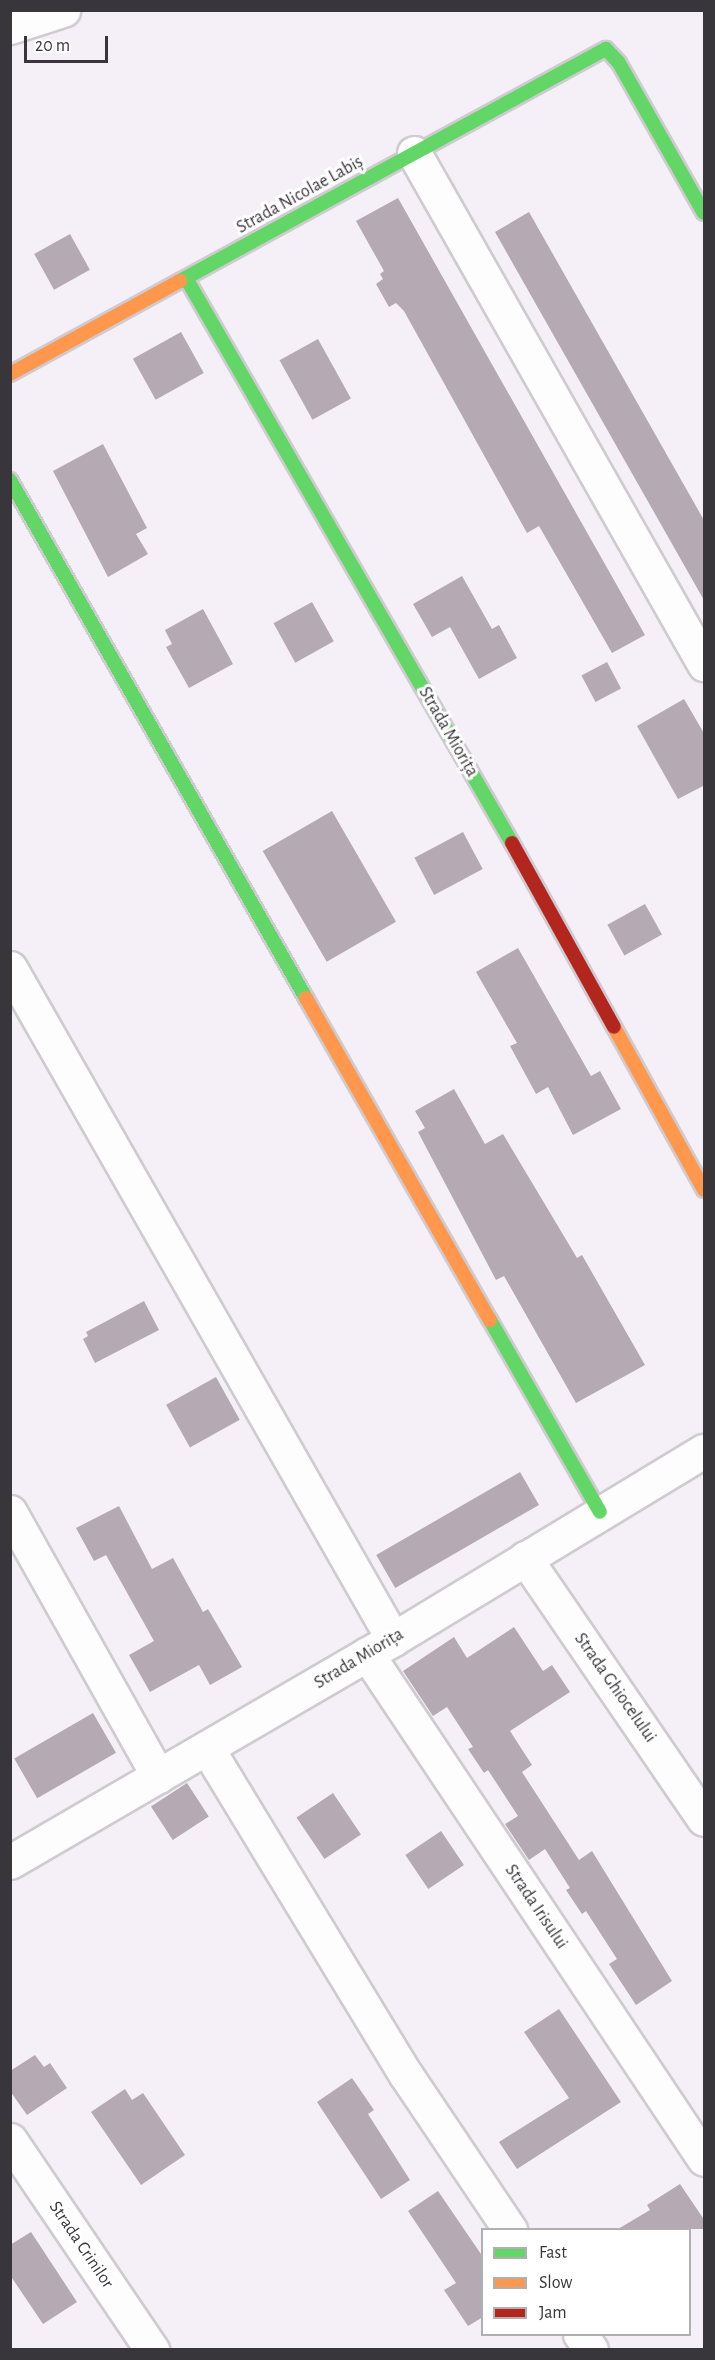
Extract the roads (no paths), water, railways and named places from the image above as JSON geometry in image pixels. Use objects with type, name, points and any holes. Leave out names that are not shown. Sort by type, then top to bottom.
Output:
[{"type":"street","points":[[10,27],[63,10]]},
{"type":"street","name":"Strada Nicolae Labiș","points":[[10,374],[606,49],[619,63],[705,213]]},
{"type":"street","points":[[414,153],[705,664]]},
{"type":"street","name":"Strada Miorița","points":[[186,278],[514,846],[705,1190]]},
{"type":"street","points":[[10,480],[600,1512]]},
{"type":"street","name":"Strada Irisului","points":[[10,968],[380,1647],[705,2159]]},
{"type":"street","name":"Strada Miorița","points":[[10,1862],[380,1647],[600,1512],[705,1451]]},
{"type":"street","points":[[10,1512],[158,1776]]},
{"type":"street","name":"Strada Ghiocelului","points":[[525,1558],[705,1819]]},
{"type":"street","points":[[207,1748],[406,2075],[509,2228]]},
{"type":"street","name":"Strada Crinilor","points":[[10,2140],[152,2349]]},
{"type":"street","points":[[581,2336],[591,2349]]}]
